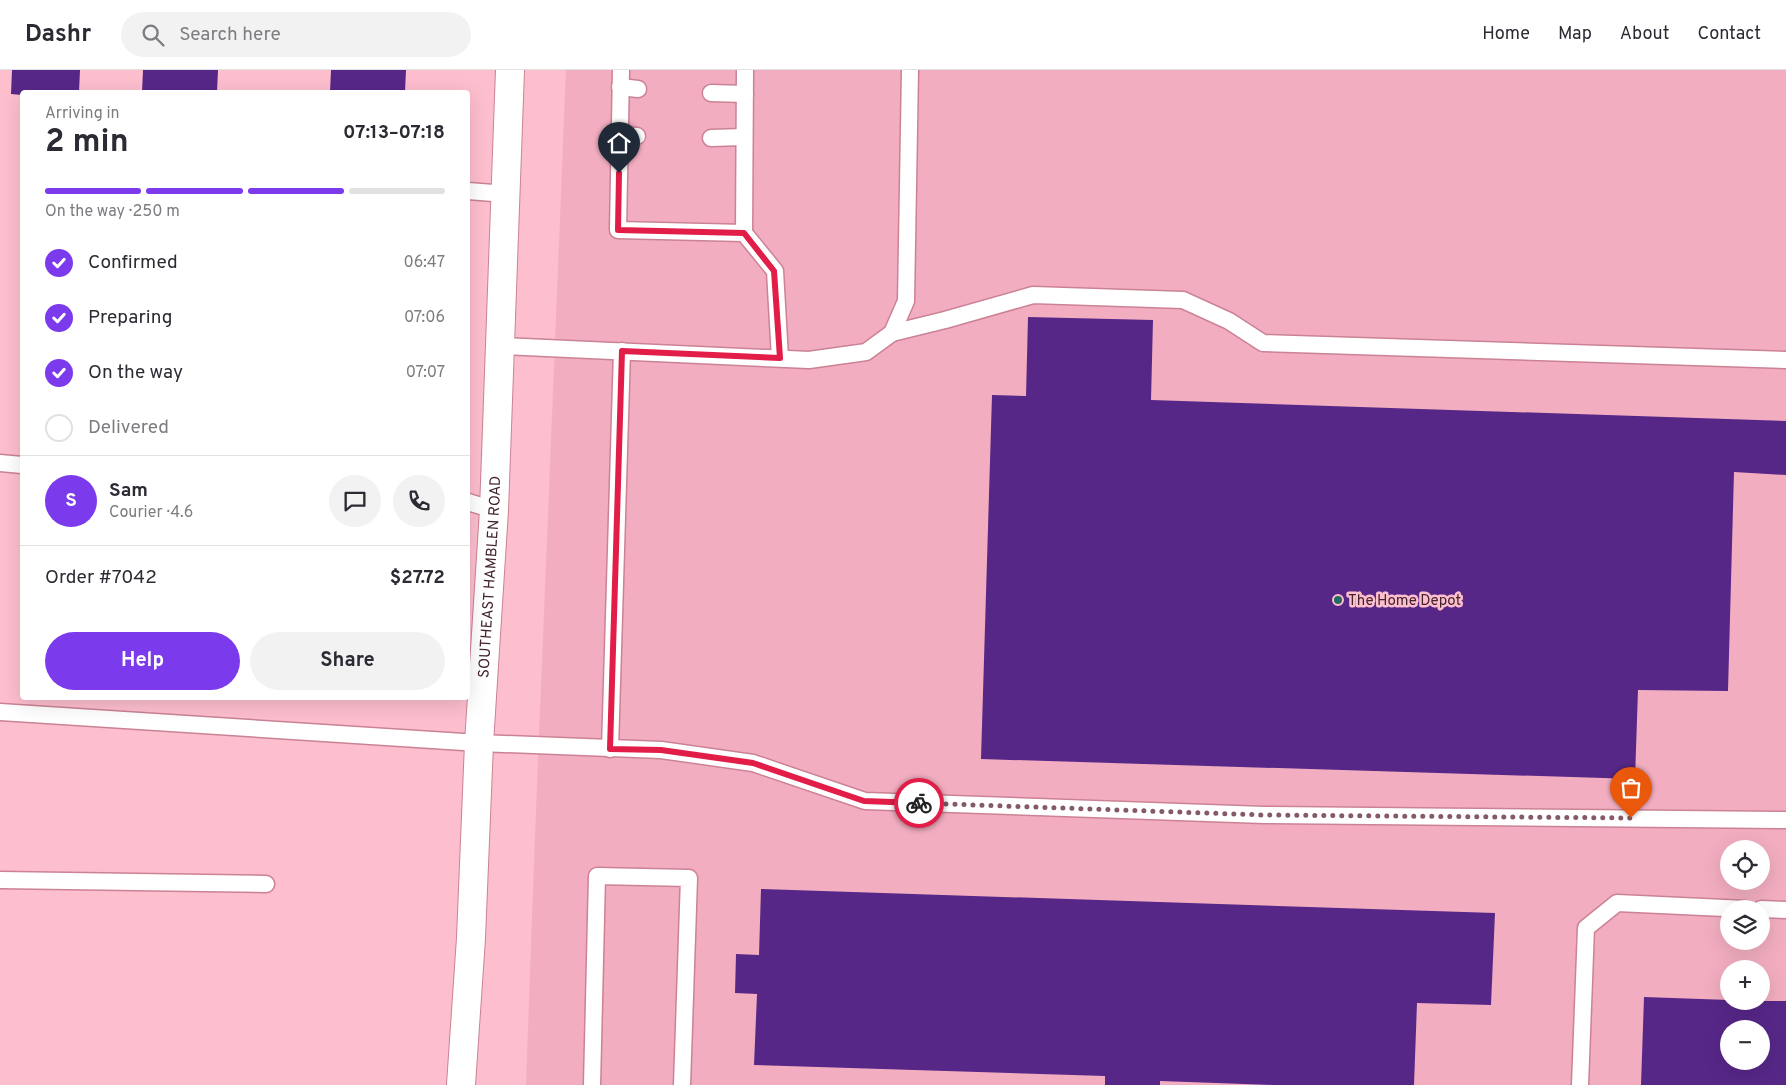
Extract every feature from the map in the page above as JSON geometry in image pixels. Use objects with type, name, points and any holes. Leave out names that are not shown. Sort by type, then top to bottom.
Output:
[{"type":"main road","name":"SOUTHEAST HAMBLEN ROAD","points":[[461,1085],[471,938],[479,744],[494,510],[510,70]]},
{"type":"lane","points":[[621,70],[618,230],[744,233]]},
{"type":"lane","points":[[745,70],[744,233],[774,271],[780,358]]},
{"type":"lane","points":[[892,333],[906,301],[910,70]]},
{"type":"lane","points":[[620,87],[638,89]]},
{"type":"lane","points":[[711,93],[745,94]]},
{"type":"lane","points":[[620,135],[637,136]]},
{"type":"lane","points":[[711,138],[744,137]]},
{"type":"lane","points":[[470,191],[506,194]]},
{"type":"lane","points":[[500,346],[809,360],[866,352],[892,333],[1033,295],[1183,300],[1229,321],[1263,343],[1786,360]]},
{"type":"lane","points":[[610,749],[622,351]]},
{"type":"lane","points":[[0,463],[20,465]]},
{"type":"lane","points":[[470,503],[494,510]]},
{"type":"lane","points":[[0,712],[479,744],[661,750],[753,763],[864,801],[1264,815],[1786,820]]},
{"type":"lane","points":[[592,1085],[597,876],[690,878],[682,1085]]},
{"type":"lane","points":[[0,880],[266,884]]},
{"type":"lane","points":[[1580,1085],[1586,928],[1618,904],[1720,908]]},
{"type":"lane","points":[[1770,909],[1786,910]]},
{"type":"shaded area","points":[[566,70],[1786,70],[1786,1085],[526,1085]]},
{"type":"building","points":[[12,70],[80,70],[79,90],[20,90],[20,95],[11,94]]},
{"type":"building","points":[[143,70],[218,70],[217,90],[142,90]]},
{"type":"building","points":[[331,70],[406,70],[405,90],[330,90]]},
{"type":"building","name":"The Home Depot","points":[[1028,317],[1153,320],[1151,400],[1786,421],[1786,475],[1734,472],[1728,691],[1638,690],[1635,779],[981,759],[992,395],[1026,396]]},
{"type":"building","points":[[761,889],[1495,913],[1491,1005],[1417,1003],[1414,1085],[1274,1085],[1160,1081],[1160,1085],[1105,1085],[1105,1076],[754,1065],[757,994],[735,993],[736,954],[759,955]]},
{"type":"building","points":[[1644,997],[1720,1000],[1720,1010],[1770,1010],[1770,1001],[1786,1001],[1786,1085],[1641,1085]]},
{"type":"way so far","points":[[919,803],[1264,815],[1631,818]]},
{"type":"place","name":"The Home Depot","points":[[1338,600]]},
{"type":"route","points":[[619,173],[618,230],[744,233],[774,271],[780,358],[622,351],[610,749],[661,750],[753,763],[864,801],[919,803]]}]
